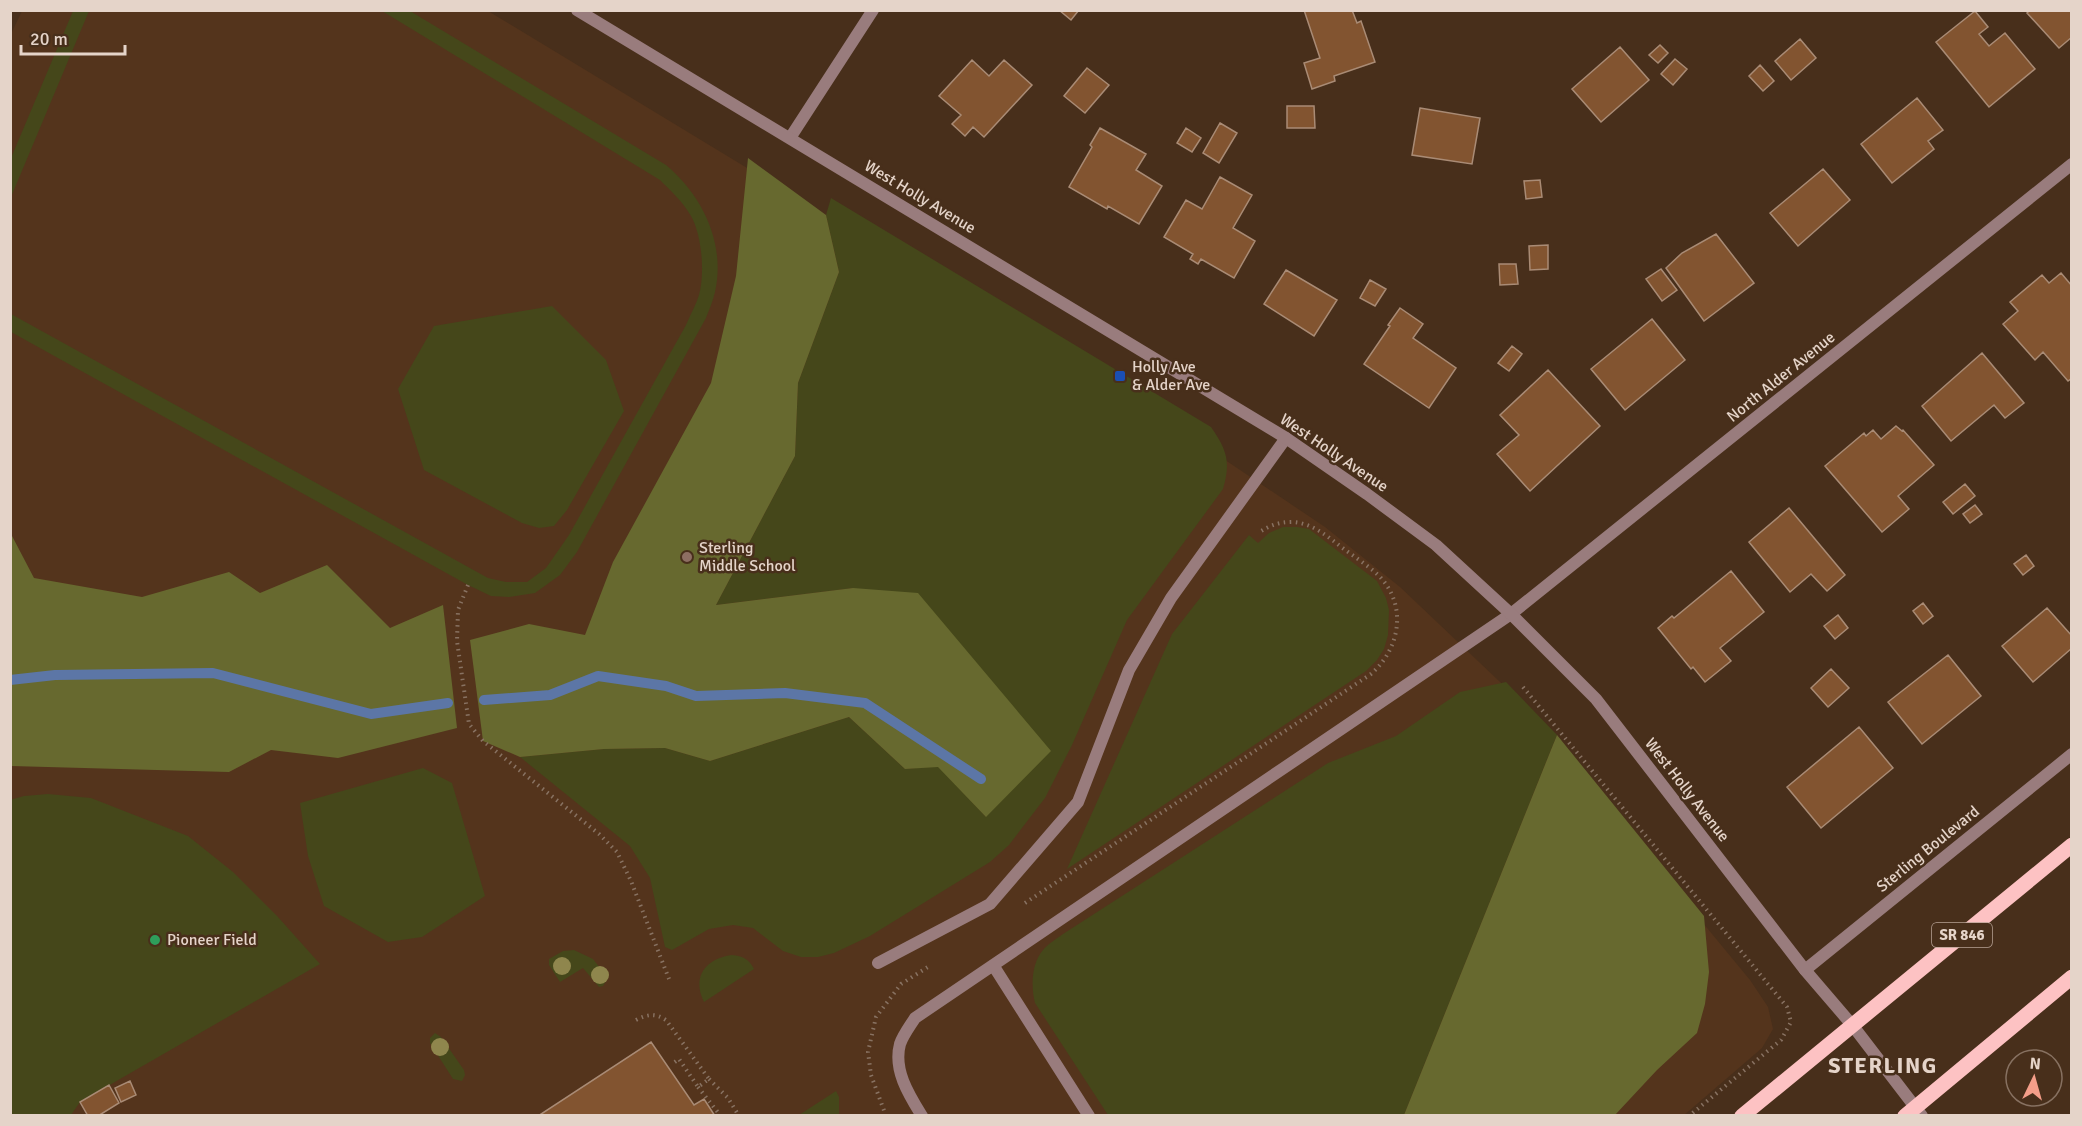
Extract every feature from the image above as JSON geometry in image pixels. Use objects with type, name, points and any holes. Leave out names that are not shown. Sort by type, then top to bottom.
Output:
[{"type":"main road","name":"SR 846","points":[[1742,1116],[2072,846]]},
{"type":"main road","points":[[1914,1113],[2072,977]]},
{"type":"street","name":"West Holly Avenue","points":[[577,10],[1286,438],[1436,545],[1511,614],[1596,699],[1805,970],[1853,1026],[1914,1113]]},
{"type":"street","points":[[790,138],[873,10]]},
{"type":"street","name":"North Alder Avenue","points":[[922,1116],[906,1090],[899,1067],[900,1044],[915,1018],[1511,614],[2072,164]]},
{"type":"street","points":[[878,963],[990,904],[1078,802],[1129,670],[1171,598],[1286,438]]},
{"type":"street","name":"Sterling Boulevard","points":[[1805,970],[2072,754]]},
{"type":"street","points":[[993,965],[1089,1116]]},
{"type":"path","points":[[1019,907],[1371,674],[1384,663],[1398,630],[1397,610],[1391,593],[1378,574],[1312,526],[1292,522],[1272,524],[1258,533]]},
{"type":"path","points":[[468,585],[458,610],[457,641],[469,724],[483,741],[599,834],[617,852],[631,881],[669,979]]},
{"type":"path","points":[[1523,687],[1787,1007],[1791,1022],[1782,1040],[1689,1116]]},
{"type":"path","points":[[886,1116],[871,1075],[868,1052],[876,1017],[901,984],[940,959]]},
{"type":"path","points":[[636,1020],[646,1015],[657,1015],[666,1020],[710,1079],[728,1098],[739,1116]]},
{"type":"path","points":[[672,1064],[679,1059],[698,1088],[720,1115]]},
{"type":"path","points":[[698,1088],[710,1079]]},
{"type":"shaded area","name":"Sterling Middle School","points":[[22,11],[488,11],[1188,435],[1325,527],[1400,587],[1519,700],[1750,980],[1768,1007],[1773,1029],[1762,1048],[1683,1116],[11,1116],[10,36]]},
{"type":"shaded area","points":[[748,158],[826,215],[839,272],[798,383],[795,456],[716,605],[853,588],[918,593],[1051,751],[986,817],[938,767],[905,769],[849,717],[710,761],[665,748],[604,749],[520,757],[483,741],[470,640],[529,624],[585,635],[613,562],[711,383],[736,276]]},
{"type":"shaded area","points":[[11,534],[34,578],[142,597],[229,572],[260,593],[327,565],[390,628],[443,605],[457,728],[338,758],[271,750],[229,772],[11,766]]},
{"type":"shaded area","points":[[1557,735],[1704,916],[1709,972],[1705,1004],[1697,1033],[1657,1070],[1615,1115],[1404,1115]]},
{"type":"green space","points":[[73,11],[89,11],[11,197],[11,158]]},
{"type":"green space","points":[[382,11],[410,11],[666,165],[679,177],[700,205],[714,238],[718,274],[706,318],[577,552],[560,575],[535,593],[509,597],[491,596],[468,585],[11,332],[11,314],[488,578],[506,582],[527,582],[546,568],[569,535],[695,306],[702,276],[698,233],[688,211],[660,180]]},
{"type":"green space","points":[[831,198],[1211,427],[1224,450],[1227,471],[1223,489],[1127,620],[1072,745],[1045,798],[1009,845],[990,862],[870,936],[834,953],[818,957],[801,957],[783,951],[753,928],[733,925],[709,929],[672,950],[665,947],[650,878],[630,846],[520,757],[604,749],[665,748],[710,761],[849,717],[905,769],[938,766],[986,817],[853,588],[716,605],[795,456],[798,383],[839,272],[826,215]]},
{"type":"green space","points":[[552,306],[606,360],[624,411],[567,510],[554,526],[539,528],[522,523],[424,470],[398,389],[434,326]]},
{"type":"green space","points":[[1283,527],[1309,529],[1377,581],[1386,598],[1389,610],[1388,635],[1384,649],[1366,671],[1067,869],[1172,634],[1249,535],[1258,543],[1269,533]]},
{"type":"green space","points":[[1506,682],[1557,735],[1404,1115],[1108,1115],[1035,1003],[1034,969],[1045,948],[1063,934],[1328,763],[1396,736],[1460,692]]},
{"type":"green space","points":[[423,768],[452,783],[485,896],[422,937],[388,942],[324,906],[308,856],[300,803]]},
{"type":"green space","name":"Pioneer Field","points":[[48,794],[91,798],[188,836],[233,872],[320,964],[80,1102],[71,1115],[11,1115],[10,800]]},
{"type":"green space","points":[[574,950],[593,959],[608,978],[603,986],[599,987],[583,968],[560,982],[549,965],[549,959],[563,951]]},
{"type":"green space","points":[[732,955],[745,959],[754,969],[704,1002],[699,984],[704,970],[715,960]]},
{"type":"green space","points":[[435,1033],[441,1037],[464,1070],[465,1075],[462,1081],[453,1079],[430,1043],[430,1038]]},
{"type":"green space","points":[[836,1091],[839,1097],[839,1115],[799,1115]]},
{"type":"building","points":[[1059,10],[1079,10],[1071,20]]},
{"type":"building","points":[[1304,10],[1352,10],[1357,23],[1361,21],[1375,62],[1334,76],[1335,81],[1312,89],[1304,63],[1320,58]]},
{"type":"building","points":[[2030,10],[2072,10],[2072,37],[2059,48],[2027,13]]},
{"type":"building","points":[[1975,11],[1988,27],[1979,34],[1989,46],[2005,33],[2035,69],[1989,107],[1936,42]]},
{"type":"building","points":[[1800,39],[1816,58],[1791,80],[1775,61]]},
{"type":"building","points":[[1660,45],[1668,53],[1658,63],[1649,55]]},
{"type":"building","points":[[1620,47],[1649,80],[1601,122],[1572,89]]},
{"type":"building","points":[[1675,59],[1687,69],[1673,85],[1661,74]]},
{"type":"building","points":[[972,60],[989,76],[1004,60],[1032,85],[984,137],[973,127],[965,136],[952,124],[961,115],[939,96]]},
{"type":"building","points":[[1760,65],[1774,81],[1763,91],[1749,76]]},
{"type":"building","points":[[1087,68],[1109,85],[1085,113],[1064,96]]},
{"type":"building","points":[[1917,98],[1943,130],[1928,141],[1934,149],[1892,183],[1861,144]]},
{"type":"building","points":[[1287,106],[1314,106],[1315,128],[1287,128]]},
{"type":"building","points":[[1420,108],[1480,118],[1472,164],[1412,155]]},
{"type":"building","points":[[1220,123],[1237,133],[1219,163],[1203,153]]},
{"type":"building","points":[[1100,128],[1146,154],[1136,170],[1162,186],[1139,224],[1069,187]]},
{"type":"building","points":[[1186,128],[1201,138],[1192,152],[1177,143]]},
{"type":"building","points":[[1823,169],[1850,200],[1798,246],[1770,213]]},
{"type":"building","points":[[1220,177],[1252,195],[1233,228],[1255,241],[1234,278],[1201,259],[1198,264],[1190,259],[1193,254],[1164,237],[1186,200],[1202,209]]},
{"type":"building","points":[[1540,180],[1542,197],[1526,199],[1524,181]]},
{"type":"building","points":[[1716,234],[1754,283],[1704,321],[1666,268],[1682,253]]},
{"type":"building","points":[[1548,245],[1548,269],[1530,270],[1529,246]]},
{"type":"building","points":[[1499,264],[1516,264],[1518,284],[1500,285]]},
{"type":"building","points":[[1661,269],[1677,290],[1662,301],[1646,279]]},
{"type":"building","points":[[1286,270],[1337,300],[1314,336],[1264,304]]},
{"type":"building","points":[[2061,273],[2072,286],[2072,378],[2068,381],[2043,352],[2035,360],[2003,324],[2018,311],[2010,302],[2042,275],[2049,283]]},
{"type":"building","points":[[1370,280],[1386,289],[1375,306],[1360,298]]},
{"type":"building","points":[[1400,308],[1423,324],[1413,338],[1456,368],[1429,408],[1364,364]]},
{"type":"building","points":[[1652,319],[1685,360],[1625,410],[1591,369]]},
{"type":"building","points":[[1512,346],[1522,354],[1509,371],[1498,363]]},
{"type":"building","points":[[1982,353],[2024,403],[2005,418],[1994,405],[1951,441],[1922,406]]},
{"type":"building","points":[[1548,370],[1600,426],[1530,491],[1497,454],[1519,435],[1500,415]]},
{"type":"building","points":[[1896,426],[1903,430],[1934,465],[1898,496],[1909,509],[1882,532],[1825,466],[1864,433],[1866,436],[1873,430],[1881,439]]},
{"type":"building","points":[[1965,484],[1975,496],[1953,514],[1943,502]]},
{"type":"building","points":[[1975,505],[1982,514],[1970,523],[1963,514]]},
{"type":"building","points":[[1789,508],[1845,575],[1827,591],[1811,574],[1790,592],[1749,542]]},
{"type":"building","points":[[2026,555],[2034,566],[2023,575],[2014,564]]},
{"type":"building","points":[[1731,571],[1764,612],[1720,648],[1731,661],[1705,682],[1693,667],[1691,669],[1658,628],[1672,616],[1674,618]]},
{"type":"building","points":[[1923,603],[1933,616],[1923,624],[1913,611]]},
{"type":"building","points":[[2047,608],[2072,636],[2072,648],[2033,682],[2002,646]]},
{"type":"building","points":[[1838,615],[1848,628],[1835,639],[1824,626]]},
{"type":"building","points":[[1948,655],[1981,696],[1922,744],[1888,702]]},
{"type":"building","points":[[1831,669],[1849,688],[1828,707],[1811,688]]},
{"type":"building","points":[[1859,727],[1893,768],[1821,828],[1787,787]]},
{"type":"building","points":[[651,1042],[694,1105],[704,1099],[715,1116],[538,1116]]},
{"type":"building","points":[[130,1081],[136,1095],[121,1102],[115,1088]]},
{"type":"building","points":[[109,1085],[119,1103],[98,1116],[88,1116],[80,1102]]},
{"type":"waterway","points":[[10,680],[55,675],[213,673],[371,714],[448,703]]},
{"type":"waterway","points":[[484,700],[550,695],[598,676],[666,686],[696,696],[785,693],[865,703],[981,779]]},
{"type":"place","name":"Holly Ave & Alder Ave","points":[[1120,376]]},
{"type":"place","name":"Sterling Middle School","points":[[687,557]]},
{"type":"place","name":"Pioneer Field","points":[[155,940]]},
{"type":"district","name":"STERLING","points":[[1883,1065]]}]
